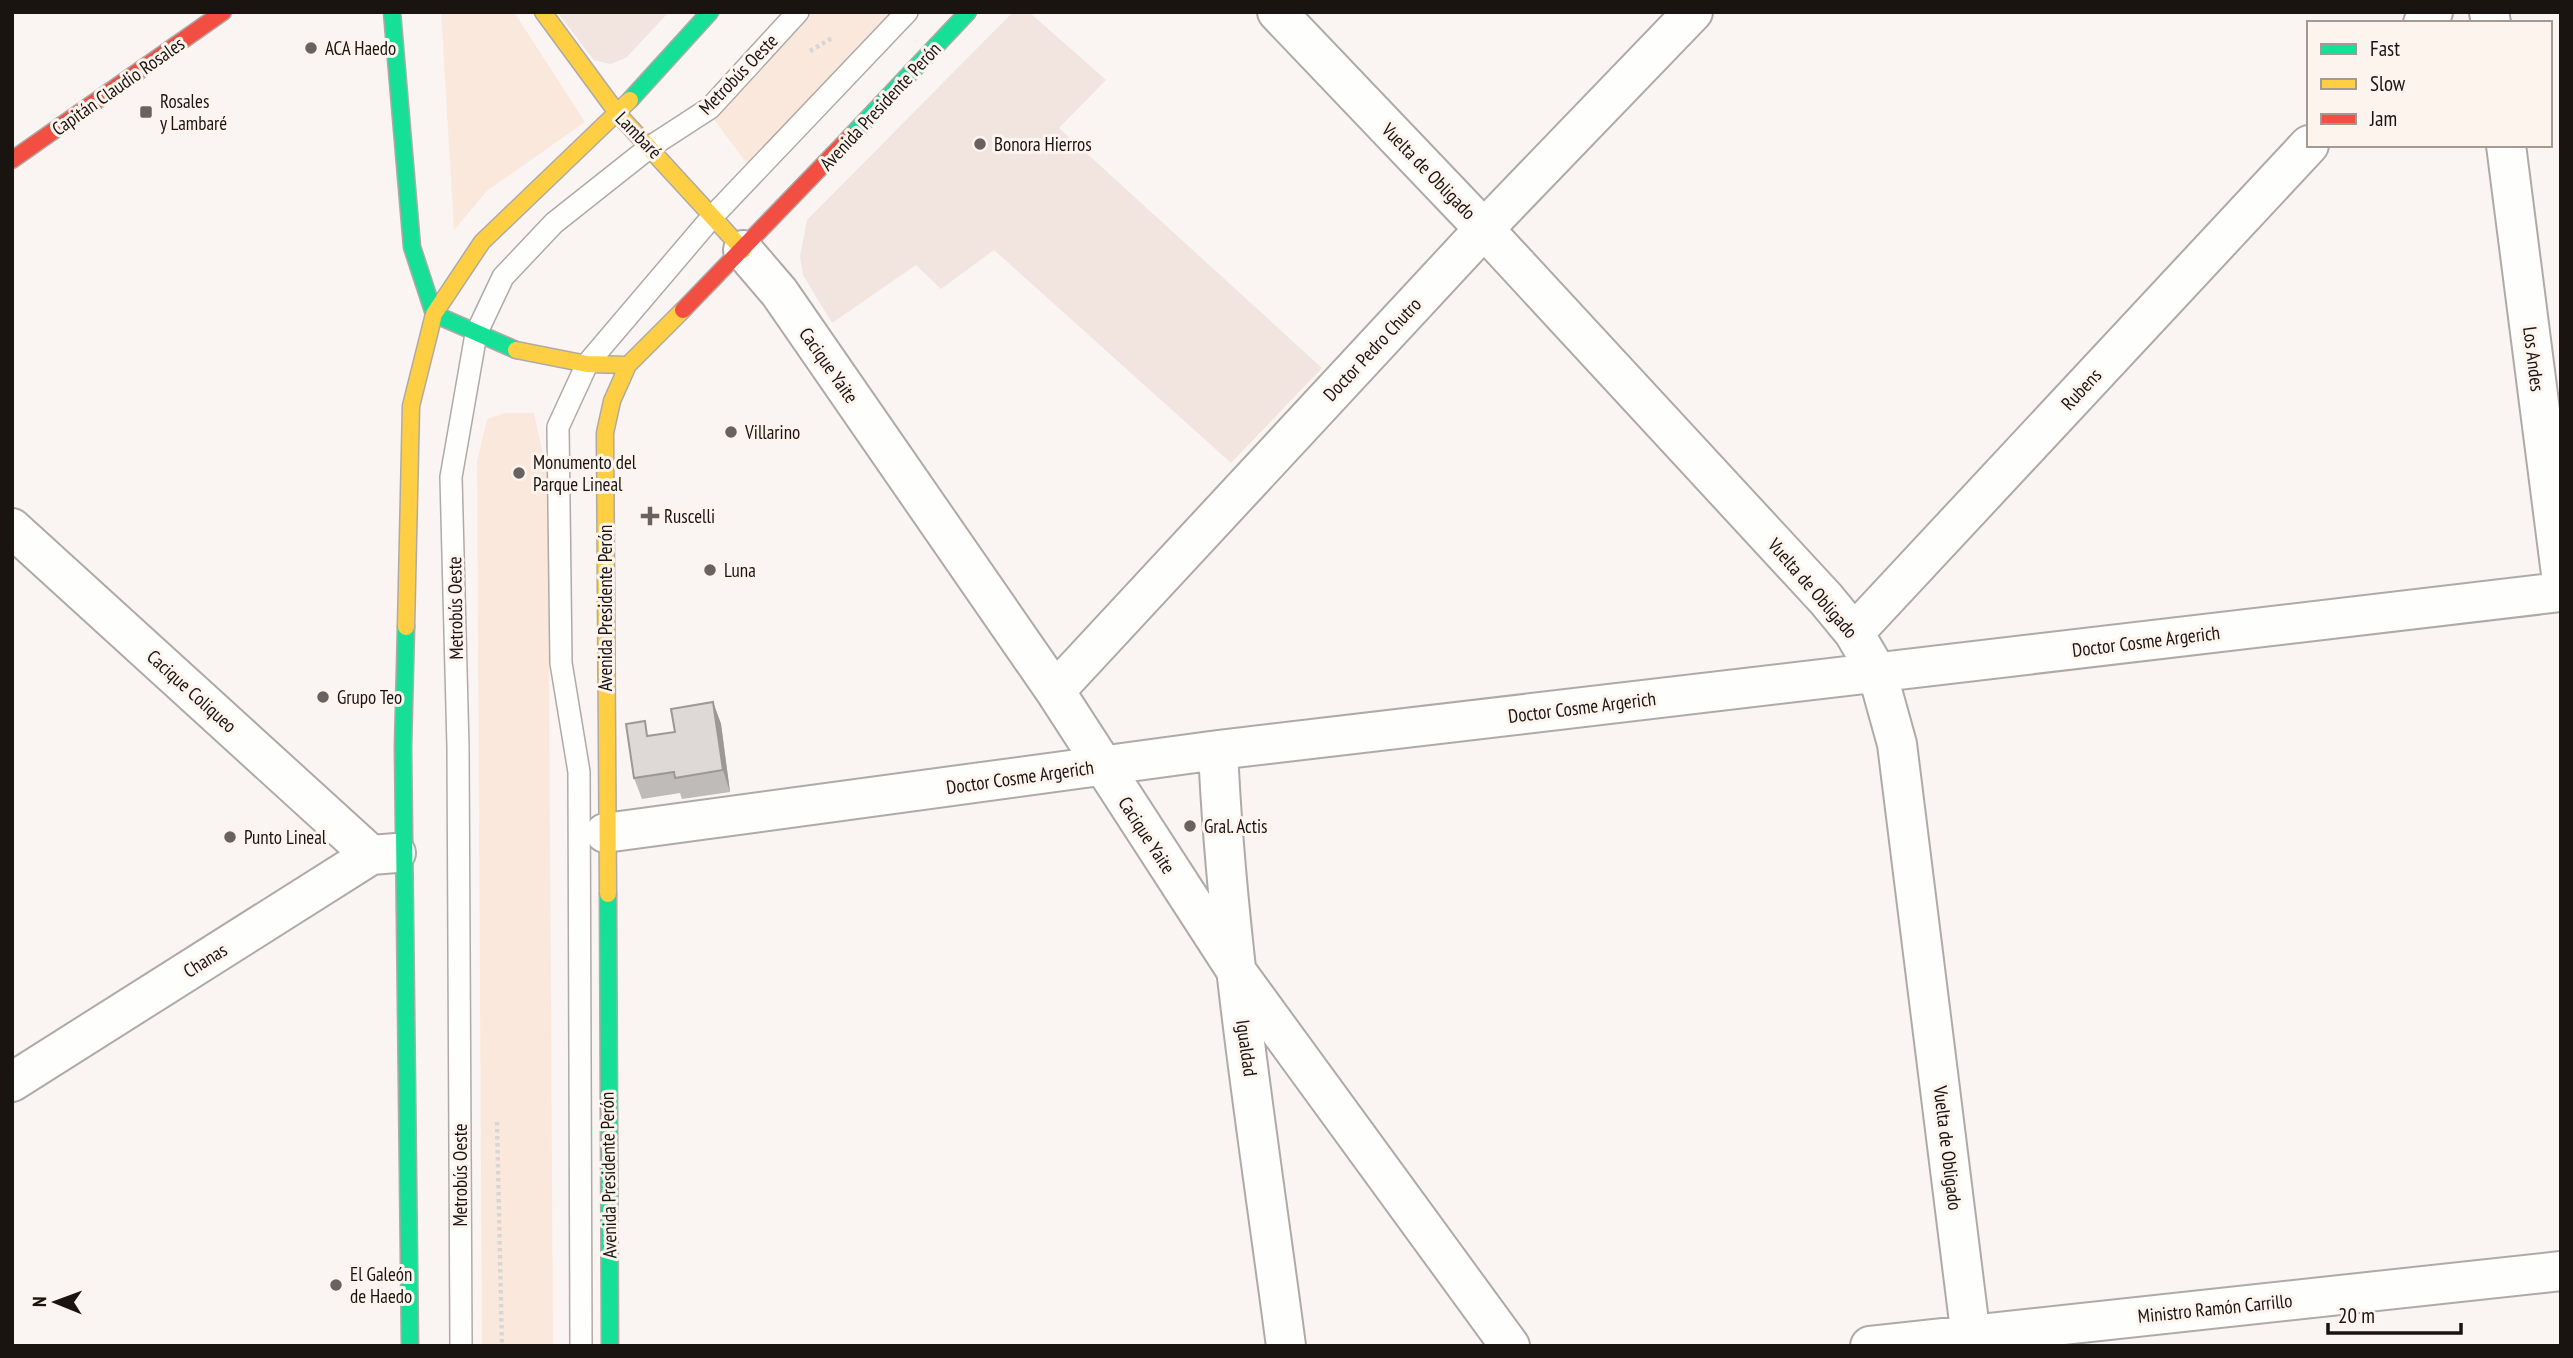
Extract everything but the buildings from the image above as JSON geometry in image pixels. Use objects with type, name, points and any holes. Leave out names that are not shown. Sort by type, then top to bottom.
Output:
[{"type":"main road","name":"Capitán Claudio Rosales","points":[[12,160],[223,12]]},
{"type":"main road","points":[[392,12],[412,247],[434,314],[510,349],[587,364],[628,365]]},
{"type":"main road","name":"Lambaré","points":[[543,12],[618,114],[743,250]]},
{"type":"main road","points":[[410,1346],[387,854],[411,406],[434,314],[482,242],[618,114],[710,12]]},
{"type":"main road","name":"Avenida Presidente Perón","points":[[610,1346],[605,433],[612,401],[628,365],[743,250],[968,12]]},
{"type":"street","name":"Vuelta de Obligado","points":[[1277,12],[1484,229],[1854,633],[1877,672],[1897,744],[1972,1340]]},
{"type":"street","name":"Doctor Pedro Chutro","points":[[1055,691],[1484,229],[1693,12]]},
{"type":"street","name":"Rubens","points":[[1854,633],[2307,147]]},
{"type":"street","name":"Los Andes","points":[[2507,147],[2561,574]]},
{"type":"street","name":"Cacique Yaite","points":[[743,250],[779,292],[1055,691],[1101,766],[1237,972],[1510,1346]]},
{"type":"street","name":"Cacique Coliqueo","points":[[12,528],[387,854]]},
{"type":"street","name":"Doctor Cosme Argerich","points":[[606,833],[1218,750],[2561,592]]},
{"type":"street","name":"Igualdad","points":[[1218,750],[1222,825],[1237,972],[1286,1346]]},
{"type":"street","name":"Chanas","points":[[12,1082],[387,854]]},
{"type":"street","name":"Ministro Ramón Carrillo","points":[[1870,1346],[1972,1340],[2561,1271]]},
{"type":"lane","name":"Metrobús Oeste","points":[[461,1346],[458,747],[451,477],[476,334],[503,277],[554,223],[650,147],[710,108],[798,12]]},
{"type":"lane","points":[[581,1346],[579,772],[561,663],[558,427],[587,364],[712,216],[907,12]]},
{"type":"shaded area","points":[[441,12],[514,12],[585,122],[487,191],[454,230]]},
{"type":"shaded area","points":[[557,12],[669,12],[626,58],[610,64],[594,60]]},
{"type":"shaded area","points":[[812,12],[900,12],[751,169],[712,117]]},
{"type":"shaded area","points":[[1013,12],[1029,12],[1106,80],[1059,128],[1322,368],[1231,463],[994,250],[941,289],[916,265],[832,323],[803,275],[800,256],[807,220]]},
{"type":"shaded area","points":[[505,413],[534,413],[548,477],[553,1346],[482,1346],[477,462],[487,419]]},
{"type":"traffic: fast","points":[[392,12],[412,247],[434,314],[516,350]]},
{"type":"traffic: fast","points":[[630,100],[710,12]]},
{"type":"traffic: fast","points":[[851,136],[968,12]]},
{"type":"traffic: fast","points":[[406,627],[403,747],[410,1346]]},
{"type":"traffic: fast","points":[[608,894],[610,1346]]},
{"type":"traffic: slow","points":[[543,12],[618,114],[743,250]]},
{"type":"traffic: slow","points":[[406,627],[411,406],[434,314],[482,242],[630,100]]},
{"type":"traffic: slow","points":[[608,894],[605,433],[612,401],[628,365],[683,310]]},
{"type":"traffic: slow","points":[[516,350],[587,364],[628,365]]},
{"type":"traffic: jam","points":[[12,160],[223,12]]},
{"type":"traffic: jam","points":[[683,310],[851,136]]},
{"type":"place","name":"ACA Haedo","points":[[311,48]]},
{"type":"place","name":"Rosales y Lambaré","points":[[146,112]]},
{"type":"place","name":"Bonora Hierros","points":[[980,144]]},
{"type":"place","name":"Villarino","points":[[731,432]]},
{"type":"place","name":"Monumento del Parque Lineal","points":[[519,473]]},
{"type":"place","name":"Ruscelli","points":[[650,516]]},
{"type":"place","name":"Luna","points":[[710,570]]},
{"type":"place","name":"Grupo Teo","points":[[323,697]]},
{"type":"place","name":"Gral. Actis","points":[[1190,826]]},
{"type":"place","name":"Punto Lineal","points":[[230,837]]},
{"type":"place","name":"El Galeón de Haedo","points":[[336,1285]]}]
